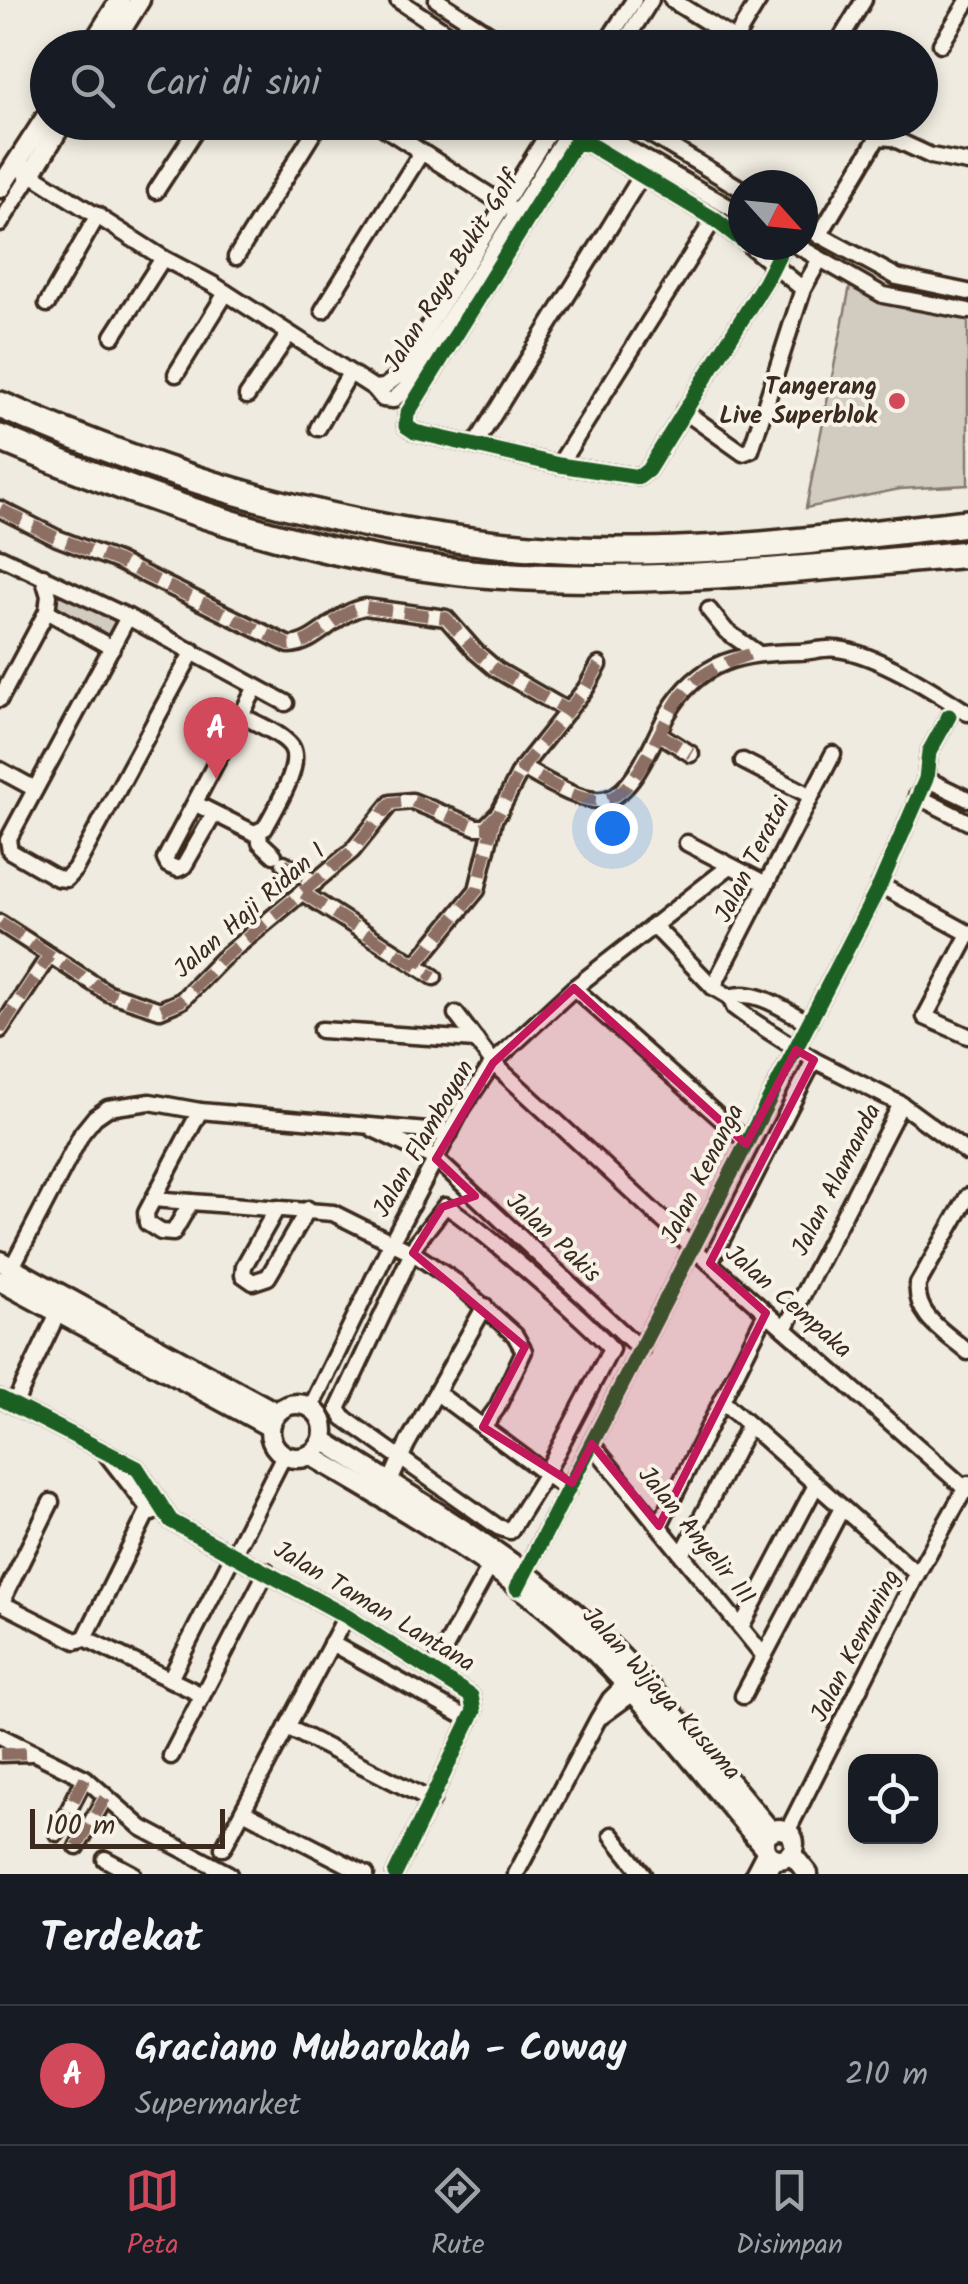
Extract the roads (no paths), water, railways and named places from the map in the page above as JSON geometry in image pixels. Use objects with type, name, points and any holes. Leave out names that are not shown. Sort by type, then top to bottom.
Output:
[{"type":"highway","points":[[0,405],[214,487],[339,519],[472,540],[612,550],[752,546],[968,523]]},
{"type":"highway","points":[[0,438],[207,518],[330,550],[468,572],[610,580],[743,575],[968,554]]},
{"type":"street","points":[[101,30],[120,0]]},
{"type":"street","points":[[121,30],[140,0]]},
{"type":"street","points":[[398,0],[443,30]]},
{"type":"street","points":[[436,0],[482,30]]},
{"type":"street","points":[[615,30],[634,0]]},
{"type":"street","points":[[632,30],[651,0]]},
{"type":"street","points":[[672,0],[720,30]]},
{"type":"street","points":[[747,30],[760,0]]},
{"type":"street","points":[[845,30],[864,0]]},
{"type":"street","points":[[942,44],[968,2]]},
{"type":"street","points":[[0,188],[31,140]]},
{"type":"street","points":[[0,224],[16,164],[43,140]]},
{"type":"street","points":[[156,191],[189,140]]},
{"type":"street","points":[[236,257],[309,140]]},
{"type":"street","points":[[403,140],[516,212]]},
{"type":"street","name":"Jalan Raya Bukit Golf","points":[[374,388],[384,387],[397,378],[543,140]]},
{"type":"street","name":"Jalan Raya Bukit Golf","points":[[374,388],[388,401],[405,389],[562,140]]},
{"type":"street","points":[[613,140],[728,206]]},
{"type":"street","points":[[660,140],[728,181]]},
{"type":"street","points":[[876,140],[819,236],[897,276],[968,292]]},
{"type":"street","points":[[896,140],[931,156],[968,163]]},
{"type":"street","points":[[728,230],[589,144],[571,146],[405,420],[406,426],[416,432],[559,464],[638,476],[648,470],[776,260]]},
{"type":"street","points":[[323,310],[421,152]]},
{"type":"street","points":[[16,164],[374,388]]},
{"type":"street","points":[[475,444],[642,175]]},
{"type":"street","points":[[47,304],[98,215]]},
{"type":"street","points":[[559,464],[714,219]]},
{"type":"street","points":[[112,336],[164,258]]},
{"type":"street","points":[[684,411],[743,453],[752,450],[803,289],[820,259],[884,295],[968,311]]},
{"type":"street","points":[[769,260],[803,289]]},
{"type":"street","points":[[176,374],[226,293]]},
{"type":"street","points":[[247,396],[290,334]]},
{"type":"street","points":[[318,428],[350,372]]},
{"type":"street","points":[[0,510],[288,645],[300,644],[354,609],[439,615],[454,624],[476,652],[497,670],[568,711]]},
{"type":"street","points":[[0,557],[128,617],[286,703]]},
{"type":"street","points":[[0,700],[47,611],[49,596],[43,576]]},
{"type":"street","points":[[709,610],[726,631],[756,652]]},
{"type":"street","points":[[47,611],[112,648]]},
{"type":"street","points":[[128,617],[8,840],[8,848],[57,878],[66,879],[75,870],[193,651]]},
{"type":"street","points":[[522,768],[576,794],[603,800],[613,798],[628,785],[684,691],[708,669],[756,652],[836,648],[916,680],[968,713]]},
{"type":"street","points":[[416,964],[477,890],[494,820],[522,768],[599,665]]},
{"type":"street","points":[[214,814],[184,866],[168,866],[165,859],[256,687]]},
{"type":"street","points":[[243,716],[289,743],[295,761],[259,834]]},
{"type":"street","name":"Jalan Kenanga","points":[[521,1581],[880,886],[926,778],[929,752],[949,716]]},
{"type":"street","points":[[658,733],[692,754]]},
{"type":"street","name":"Jalan Teratai","points":[[713,987],[833,754]]},
{"type":"street","points":[[742,761],[811,796]]},
{"type":"street","points":[[0,770],[36,789]]},
{"type":"street","points":[[926,778],[968,799]]},
{"type":"street","points":[[917,796],[968,822]]},
{"type":"street","name":"Jalan Haji Ridan I","points":[[49,956],[108,993],[160,1010],[181,1001],[222,960],[352,852],[392,803],[412,801],[476,826],[494,820]]},
{"type":"street","points":[[196,804],[259,834]]},
{"type":"street","points":[[259,834],[260,842],[309,888],[416,964],[435,972]]},
{"type":"street","points":[[687,843],[766,884]]},
{"type":"street","name":"Jalan Flamboyan","points":[[310,1408],[390,1243],[450,1132],[493,1063],[574,988],[730,866]]},
{"type":"street","points":[[880,886],[968,934],[926,1017],[968,1036]]},
{"type":"street","points":[[0,923],[49,956],[0,1030]]},
{"type":"street","points":[[652,925],[713,987],[730,997],[734,1007],[796,1050],[901,1104],[968,1152]]},
{"type":"street","points":[[574,988],[747,1142]]},
{"type":"street","points":[[730,997],[741,993],[754,996],[809,1023]]},
{"type":"street","name":"Jalan Cempaka","points":[[456,1014],[493,1063],[766,1314],[967,1488]]},
{"type":"street","points":[[320,1030],[476,1040]]},
{"type":"street","points":[[710,1263],[814,1060]]},
{"type":"street","points":[[4,1270],[94,1116],[108,1108],[150,1102],[200,1112],[450,1132]]},
{"type":"street","name":"Jalan Alamanda","points":[[786,1330],[901,1104]]},
{"type":"street","points":[[192,1202],[178,1228],[169,1234],[147,1223],[146,1212],[200,1112]]},
{"type":"street","name":"Jalan Pakis","points":[[367,1126],[436,1159],[641,1350]]},
{"type":"street","points":[[968,1196],[917,1292],[926,1315],[968,1352]]},
{"type":"street","points":[[153,1200],[333,1213],[414,1254],[485,1306],[515,1335],[524,1350],[497,1408],[483,1427]]},
{"type":"street","points":[[445,1206],[455,1210],[611,1350],[515,1526],[506,1532],[344,1418],[338,1405],[414,1254],[417,1242],[445,1206]]},
{"type":"street","points":[[277,1208],[244,1266],[243,1275],[253,1282],[272,1272],[308,1209]]},
{"type":"street","points":[[492,1241],[506,1225]]},
{"type":"street","points":[[4,1270],[58,1313],[274,1420]]},
{"type":"street","points":[[4,1270],[274,1420]]},
{"type":"street","points":[[385,1480],[485,1306]]},
{"type":"street","points":[[58,1313],[7,1401],[137,1468],[171,1522]]},
{"type":"street","points":[[659,1526],[766,1314]]},
{"type":"street","points":[[437,1394],[570,1487]]},
{"type":"street","points":[[722,1401],[917,1574]]},
{"type":"street","points":[[296,1404],[310,1408],[324,1424],[323,1440],[310,1455],[284,1455],[272,1444],[274,1420],[296,1404]]},
{"type":"street","points":[[682,1555],[749,1425]]},
{"type":"street","name":"Jalan Wijaya Kusuma","points":[[323,1440],[385,1480],[521,1581],[574,1612],[621,1657],[776,1854]]},
{"type":"street","name":"Jalan Anyelir III","points":[[592,1444],[764,1656]]},
{"type":"street","points":[[85,1638],[148,1511],[104,1452]]},
{"type":"street","points":[[170,1679],[284,1455]]},
{"type":"street","name":"Jalan Wijaya Kusuma","points":[[310,1455],[489,1568],[521,1581],[628,1689],[776,1854],[808,1874]]},
{"type":"street","points":[[740,1627],[816,1485]]},
{"type":"street","name":"Jalan Kemuning","points":[[776,1854],[917,1574],[967,1488]]},
{"type":"street","points":[[51,1502],[4,1598],[5,1605],[76,1641],[85,1638],[202,1696]]},
{"type":"street","points":[[743,1696],[842,1508]]},
{"type":"street","name":"Jalan Taman Lantana","points":[[148,1511],[267,1571],[433,1670],[472,1696],[474,1711],[470,1720]]},
{"type":"street","name":"Jalan Taman Lantana","points":[[433,1670],[489,1568]]},
{"type":"street","points":[[171,1756],[267,1571]]},
{"type":"street","points":[[223,1848],[346,1616]]},
{"type":"street","points":[[331,1644],[470,1720],[395,1874]]},
{"type":"street","points":[[516,1874],[598,1719],[628,1689]]},
{"type":"street","points":[[287,1727],[432,1801]]},
{"type":"street","points":[[0,1736],[85,1778],[142,1828],[229,1874]]},
{"type":"street","points":[[0,1754],[32,1753]]},
{"type":"street","points":[[56,1833],[85,1778]]},
{"type":"street","points":[[76,1847],[106,1798]]},
{"type":"street","points":[[242,1810],[366,1874]]},
{"type":"street","points":[[612,1835],[638,1872]]},
{"type":"street","points":[[753,1874],[776,1854]]},
{"type":"street","points":[[108,1865],[133,1874]]},
{"type":"place","name":"Tangerang Live Superblok","points":[[897,401]]},
{"type":"place","name":"Graciano Mubarokah - Coway","points":[[216,779]]}]
